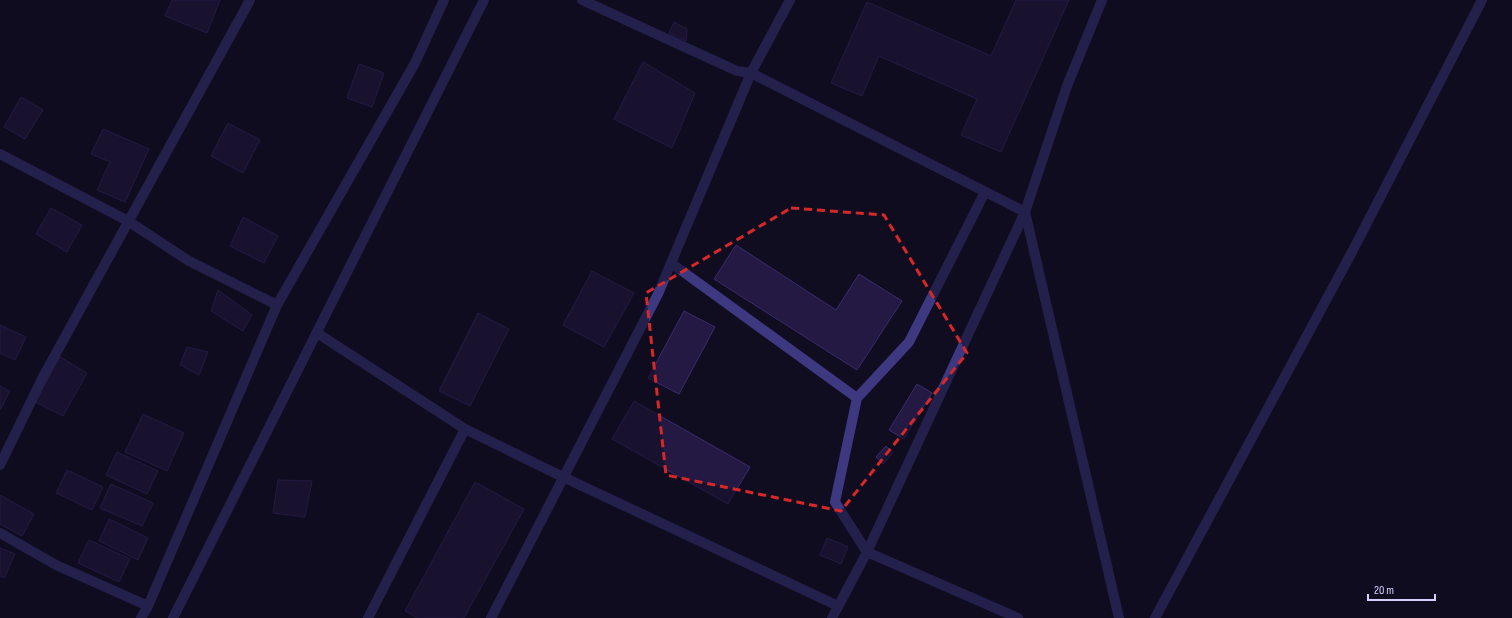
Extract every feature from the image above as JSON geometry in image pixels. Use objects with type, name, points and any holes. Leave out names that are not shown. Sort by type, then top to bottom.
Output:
[{"type":"street","points":[[0,465],[43,377],[250,0]]},
{"type":"street","points":[[141,618],[148,606],[277,305],[415,63],[444,0]]},
{"type":"street","points":[[173,618],[484,0]]},
{"type":"street","points":[[582,0],[738,71],[752,73],[1025,212]]},
{"type":"street","points":[[491,618],[658,294],[752,73],[790,0]]},
{"type":"street","points":[[832,618],[867,552],[1025,212],[1067,86],[1102,0]]},
{"type":"street","points":[[1155,618],[1353,250],[1482,0]]},
{"type":"street","points":[[0,154],[128,221],[189,262],[277,305]]},
{"type":"street","points":[[985,192],[909,342],[857,398],[835,502],[867,552],[1018,618]]},
{"type":"street","points":[[1025,212],[1119,618]]},
{"type":"street","points":[[671,263],[857,398]]},
{"type":"street","points":[[317,333],[465,429],[563,477],[838,606]]},
{"type":"street","points":[[368,618],[465,429]]},
{"type":"street","points":[[0,533],[56,565],[148,606]]},
{"type":"highlighted area","points":[[791,208],[884,215],[967,353],[841,511],[666,475],[646,293]]},
{"type":"building","points":[[172,0],[220,0],[207,33],[165,16]]},
{"type":"building","points":[[1016,0],[1069,0],[1001,152],[961,135],[977,99],[879,56],[862,96],[831,83],[867,2],[991,56]]},
{"type":"building","points":[[674,22],[687,29],[686,41],[669,33]]},
{"type":"building","points":[[643,62],[695,93],[672,148],[614,119]]},
{"type":"building","points":[[359,64],[384,73],[372,107],[347,98]]},
{"type":"building","points":[[21,97],[43,110],[25,139],[4,127]]},
{"type":"building","points":[[228,123],[260,140],[243,173],[211,156]]},
{"type":"building","points":[[103,129],[149,149],[125,202],[97,190],[110,162],[91,154]]},
{"type":"building","points":[[51,208],[82,225],[67,252],[36,234]]},
{"type":"building","points":[[243,217],[278,236],[264,263],[230,246]]},
{"type":"building","points":[[736,245],[836,310],[859,274],[902,301],[857,370],[714,279]]},
{"type":"building","points":[[592,271],[634,293],[604,347],[563,325]]},
{"type":"building","points":[[218,290],[252,315],[243,331],[211,311]]},
{"type":"building","points":[[684,311],[715,327],[679,394],[648,378]]},
{"type":"building","points":[[478,313],[509,329],[470,406],[439,391]]},
{"type":"building","points":[[0,325],[26,337],[15,360],[0,353]]},
{"type":"building","points":[[187,347],[208,352],[199,375],[180,365]]},
{"type":"building","points":[[60,357],[87,373],[63,416],[35,402]]},
{"type":"building","points":[[917,384],[932,393],[904,439],[889,430]]},
{"type":"building","points":[[0,386],[10,391],[0,410]]},
{"type":"building","points":[[634,401],[750,467],[728,504],[612,439]]},
{"type":"building","points":[[143,414],[184,433],[167,471],[125,452]]},
{"type":"building","points":[[886,446],[893,453],[883,464],[876,457]]},
{"type":"building","points":[[117,452],[158,471],[147,494],[106,475]]},
{"type":"building","points":[[67,470],[103,487],[92,510],[56,493]]},
{"type":"building","points":[[278,480],[312,481],[305,517],[273,513]]},
{"type":"building","points":[[475,482],[524,509],[464,618],[418,618],[405,611]]},
{"type":"building","points":[[111,484],[153,503],[142,526],[100,508]]},
{"type":"building","points":[[0,495],[34,514],[22,536],[0,524]]},
{"type":"building","points":[[109,519],[148,538],[138,560],[99,541]]},
{"type":"building","points":[[827,538],[848,547],[841,564],[820,555]]},
{"type":"building","points":[[89,540],[130,559],[119,582],[78,563]]},
{"type":"building","points":[[0,548],[15,554],[4,578],[0,576]]}]
